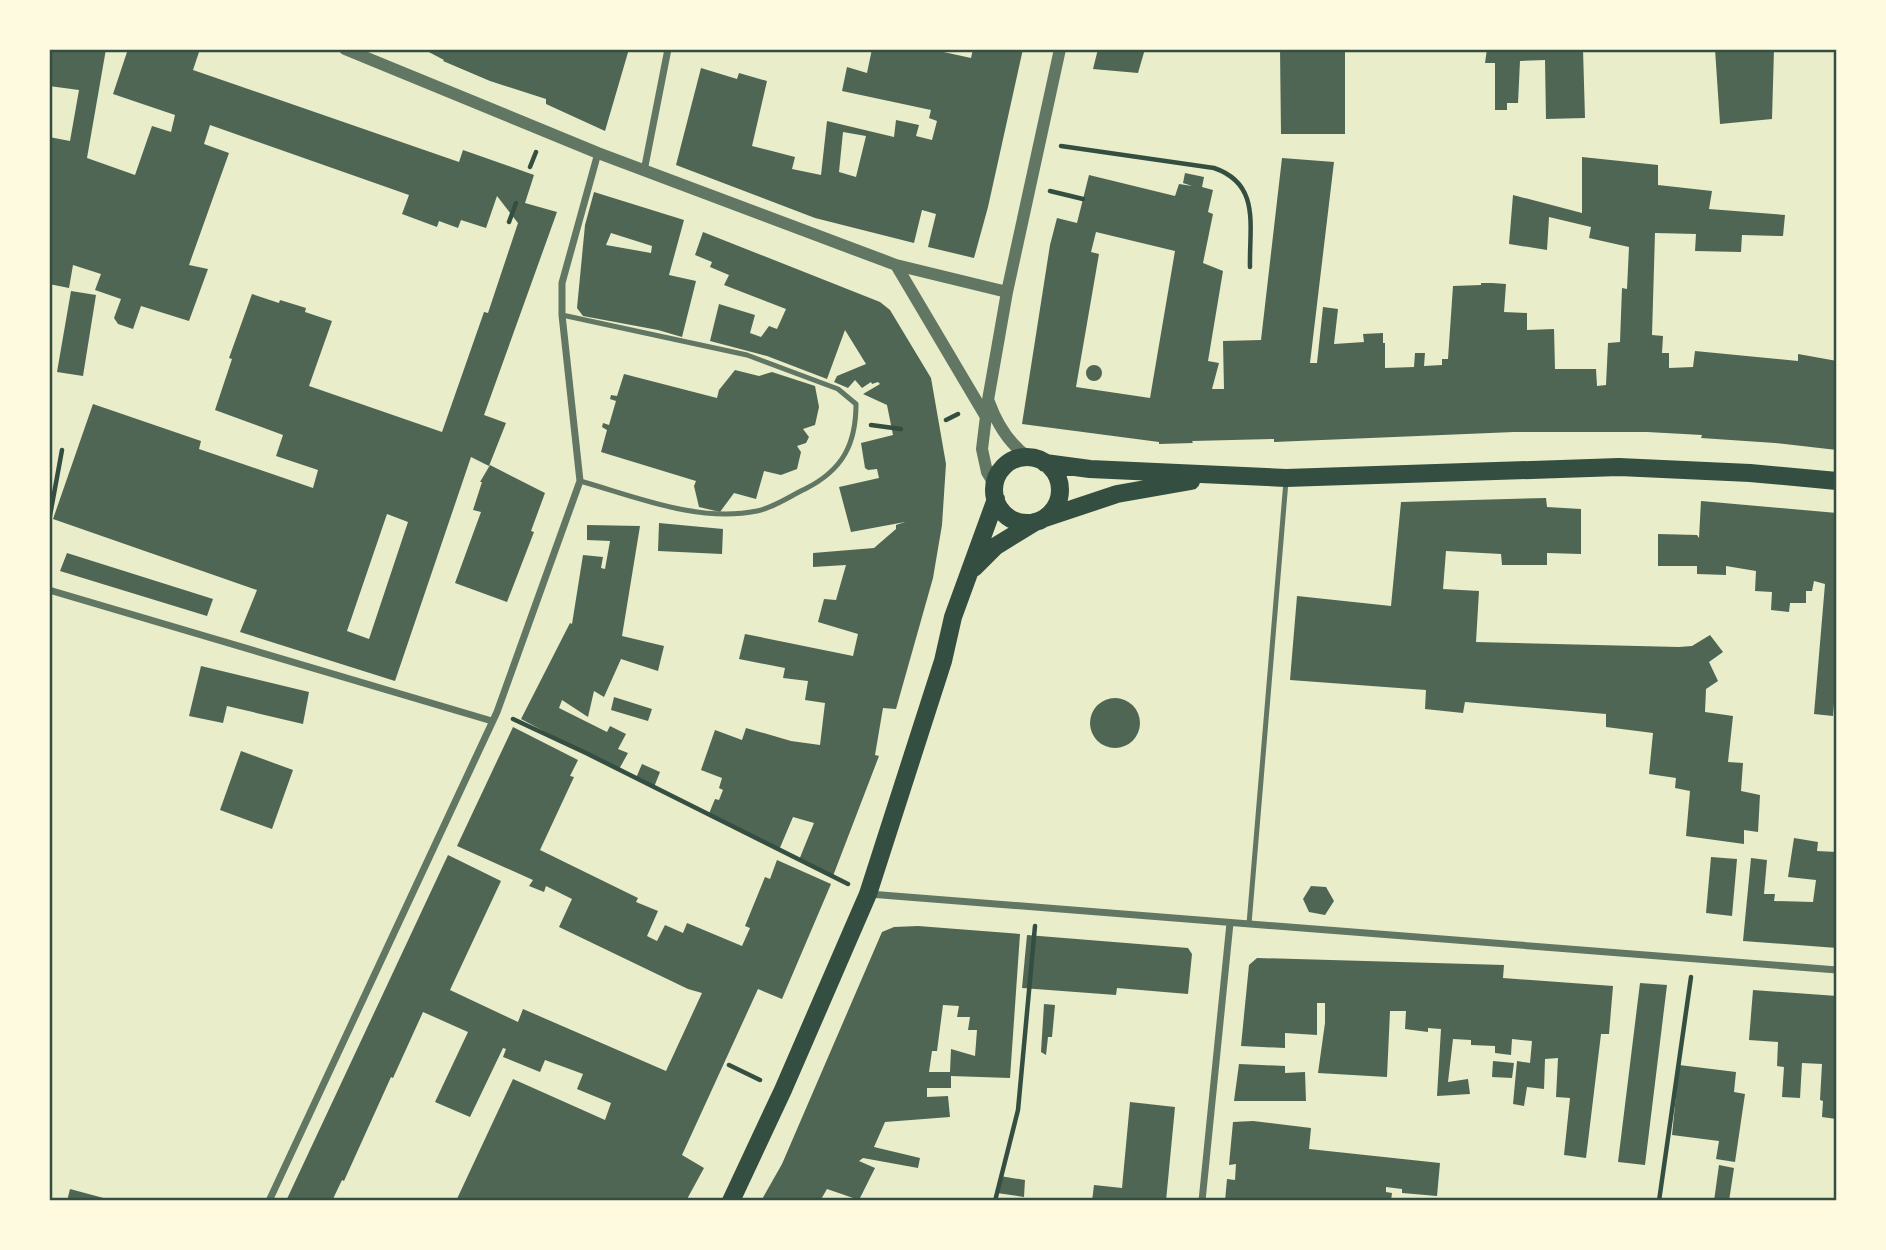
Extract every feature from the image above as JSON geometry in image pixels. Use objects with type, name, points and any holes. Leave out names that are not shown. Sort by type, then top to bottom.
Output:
[{"type":"main road","points":[[731,1201],[783,1090],[868,894],[943,661],[953,617],[970,573],[998,475],[1005,466],[1019,458],[1090,469],[1286,478],[1619,467],[1750,473],[1837,481]]},
{"type":"main road","points":[[995,492],[1000,509],[1010,518],[1019,522],[1040,520],[1059,501],[1060,490],[1054,470],[1037,460]]},
{"type":"main road","points":[[970,573],[996,546],[1040,520],[1117,494],[1190,481],[1243,476]]},
{"type":"street","points":[[345,49],[598,153],[896,265],[1007,292]]},
{"type":"street","points":[[644,171],[668,49]]},
{"type":"street","points":[[995,492],[982,458],[988,400],[1007,292],[1060,49]]},
{"type":"street","points":[[269,1201],[497,712],[580,481],[562,315],[562,283],[598,153]]},
{"type":"street","points":[[896,265],[986,417]]},
{"type":"street","points":[[988,400],[1007,438],[1017,449],[1037,460]]},
{"type":"street","points":[[49,590],[492,721]]},
{"type":"street","points":[[868,894],[1837,970]]},
{"type":"street","points":[[1202,1201],[1230,923]]},
{"type":"lane","points":[[562,315],[747,355],[838,389],[856,404],[853,438],[842,461],[817,483],[760,511],[728,515],[697,513],[580,481]]},
{"type":"lane","points":[[1249,924],[1286,478]]},
{"type":"path","points":[[1040,142],[1214,168],[1227,173],[1247,193],[1250,267]]},
{"type":"path","points":[[1030,186],[1083,199]]},
{"type":"path","points":[[509,222],[516,203]]},
{"type":"path","points":[[856,423],[901,429]]},
{"type":"path","points":[[49,521],[62,450]]},
{"type":"path","points":[[497,712],[586,753],[868,894]]},
{"type":"path","points":[[995,1201],[1018,1110],[1037,907]]},
{"type":"path","points":[[1659,1201],[1693,959]]},
{"type":"path","points":[[729,1065],[783,1090]]},
{"type":"building","points":[[49,49],[106,49],[87,158],[135,175],[152,126],[171,132],[175,115],[113,94],[128,49],[200,49],[193,70],[459,162],[463,150],[534,175],[525,203],[557,212],[484,415],[506,423],[489,466],[471,457],[395,681],[240,632],[257,590],[53,519],[93,404],[201,441],[199,449],[313,488],[318,470],[276,456],[283,435],[215,410],[232,359],[229,358],[252,294],[306,308],[305,312],[332,321],[309,386],[442,432],[484,312],[488,313],[518,223],[497,196],[486,228],[461,220],[458,228],[439,221],[437,227],[402,214],[409,195],[210,125],[204,144],[229,153],[189,265],[208,269],[189,321],[141,306],[133,329],[118,324],[114,318],[121,299],[95,290],[101,274],[73,265],[69,288],[49,284],[49,137],[70,141],[79,90],[49,86]],"holes":[[[387,514],[408,522],[369,639],[347,631]]]},
{"type":"building","points":[[423,49],[629,49],[605,131],[546,104],[546,99],[490,81],[443,61]]},
{"type":"building","points":[[872,49],[930,49],[971,58],[973,49],[1023,49],[974,258],[928,247],[936,214],[922,210],[914,243],[815,218],[676,165],[701,68],[737,79],[739,73],[767,81],[752,146],[795,157],[792,169],[821,175],[827,121],[894,137],[896,120],[919,125],[916,136],[932,140],[937,121],[929,118],[931,110],[842,91],[847,67],[867,73]],"holes":[[[843,132],[866,136],[856,177],[839,172]]]},
{"type":"building","points":[[1098,49],[1145,49],[1138,73],[1093,69]]},
{"type":"building","points":[[1280,49],[1345,49],[1345,134],[1281,134]]},
{"type":"building","points":[[1487,49],[1583,49],[1585,118],[1546,119],[1545,60],[1520,61],[1518,103],[1507,103],[1507,110],[1495,110],[1495,63],[1485,63]]},
{"type":"building","points":[[1715,49],[1774,49],[1772,119],[1720,124]]},
{"type":"building","points":[[1582,157],[1658,165],[1658,185],[1712,191],[1709,209],[1785,215],[1783,236],[1742,235],[1741,252],[1695,251],[1696,234],[1655,233],[1652,335],[1663,336],[1662,353],[1669,353],[1669,368],[1693,367],[1695,351],[1798,361],[1798,354],[1837,361],[1837,450],[1701,438],[1702,435],[1647,432],[1514,432],[1159,444],[1022,424],[1050,245],[1057,218],[1077,223],[1089,175],[1175,196],[1179,184],[1192,186],[1183,183],[1185,173],[1204,177],[1202,187],[1213,190],[1208,212],[1213,214],[1203,263],[1223,271],[1208,361],[1219,363],[1212,389],[1224,389],[1223,341],[1261,340],[1282,158],[1334,162],[1310,363],[1317,363],[1323,307],[1338,309],[1334,344],[1364,342],[1363,334],[1383,333],[1385,368],[1414,367],[1415,353],[1425,353],[1424,366],[1442,365],[1442,359],[1448,359],[1453,286],[1506,284],[1504,312],[1527,313],[1527,330],[1554,329],[1555,369],[1596,369],[1597,386],[1606,385],[1608,343],[1620,342],[1622,288],[1627,289],[1629,247],[1589,238],[1591,227],[1549,217],[1547,250],[1509,244],[1513,195],[1582,213]],"holes":[[[1096,232],[1175,251],[1150,398],[1076,387],[1099,254],[1091,252]]]},
{"type":"building","points":[[594,192],[684,220],[669,275],[696,281],[682,337],[583,316],[577,308],[585,225]],"holes":[[[611,233],[652,246],[651,253],[606,245]]]},
{"type":"building","points":[[703,232],[880,302],[890,310],[931,378],[946,464],[942,525],[933,578],[896,709],[883,708],[875,755],[879,756],[833,876],[799,860],[814,823],[793,817],[779,850],[708,816],[715,799],[719,800],[723,790],[719,788],[722,778],[701,770],[715,730],[742,740],[746,728],[791,741],[820,745],[825,703],[805,700],[808,681],[783,678],[785,668],[739,659],[745,634],[853,656],[858,634],[818,622],[824,599],[836,600],[846,565],[813,567],[813,553],[874,548],[896,529],[896,525],[905,522],[851,532],[839,487],[879,478],[877,469],[865,468],[861,443],[893,435],[887,405],[863,394],[880,384],[878,382],[871,382],[862,388],[855,380],[848,388],[834,382],[837,376],[866,364],[845,330],[827,379],[767,356],[710,341],[719,304],[755,315],[750,333],[761,337],[769,326],[777,329],[786,309],[724,285],[729,275],[710,267],[712,262],[695,255]]},
{"type":"building","points":[[71,291],[96,295],[83,376],[57,372]]},
{"type":"building","points":[[1091,365],[1097,365],[1102,373],[1100,379],[1091,381],[1086,376],[1086,370]]},
{"type":"building","points":[[735,370],[759,376],[772,372],[815,386],[819,407],[815,425],[803,429],[809,437],[806,443],[797,446],[801,452],[797,469],[781,475],[764,471],[756,499],[734,493],[720,512],[699,507],[694,486],[696,481],[601,452],[607,430],[602,427],[603,423],[609,425],[616,401],[610,399],[611,395],[617,396],[624,374],[717,398],[719,390]]},
{"type":"building","points":[[490,465],[545,493],[531,531],[534,532],[507,602],[455,583],[481,512],[473,510],[480,482]]},
{"type":"building","points":[[1546,498],[1547,507],[1581,509],[1581,554],[1547,553],[1547,565],[1502,565],[1501,554],[1446,551],[1443,589],[1479,591],[1476,642],[1679,647],[1692,646],[1710,635],[1723,652],[1709,662],[1718,681],[1706,689],[1705,712],[1733,716],[1728,762],[1743,763],[1741,791],[1760,795],[1758,832],[1744,830],[1744,844],[1686,836],[1690,791],[1675,788],[1676,778],[1649,774],[1653,733],[1606,727],[1606,714],[1465,702],[1463,713],[1425,709],[1426,690],[1290,680],[1297,596],[1391,606],[1401,502]]},
{"type":"building","points":[[1701,501],[1837,513],[1837,666],[1833,716],[1814,714],[1825,584],[1814,581],[1812,591],[1806,591],[1806,603],[1790,603],[1789,612],[1771,610],[1772,592],[1755,591],[1756,571],[1726,566],[1726,575],[1697,574],[1697,566],[1658,566],[1658,534],[1697,535],[1699,538]]},
{"type":"building","points":[[659,523],[723,529],[722,554],[658,551]]},
{"type":"building","points":[[587,525],[640,526],[622,636],[664,646],[658,671],[621,659],[604,697],[594,691],[588,717],[562,700],[559,708],[607,732],[610,726],[626,734],[618,749],[628,753],[618,771],[521,719],[570,623],[572,624],[583,555],[603,557],[601,568],[605,569],[610,541],[587,540]]},
{"type":"building","points":[[67,553],[213,599],[207,616],[60,571]]},
{"type":"building","points":[[201,666],[309,692],[303,724],[227,706],[223,723],[189,716]]},
{"type":"building","points":[[614,697],[652,709],[648,721],[611,710]]},
{"type":"building","points":[[1115,698],[1132,706],[1140,723],[1132,740],[1115,748],[1098,740],[1090,723],[1098,706]]},
{"type":"building","points":[[513,727],[578,760],[570,776],[574,777],[540,850],[638,898],[636,902],[658,911],[647,936],[657,941],[665,925],[683,933],[687,923],[742,946],[750,928],[745,926],[765,877],[770,879],[777,860],[831,884],[782,999],[758,989],[682,1155],[704,1168],[686,1201],[456,1201],[513,1079],[605,1120],[611,1103],[577,1089],[583,1074],[545,1060],[540,1072],[503,1057],[506,1049],[503,1048],[470,1117],[435,1102],[468,1032],[423,1012],[344,1181],[342,1180],[332,1201],[286,1201],[448,855],[501,881],[450,990],[518,1022],[523,1009],[666,1071],[702,993],[688,989],[559,927],[572,899],[546,886],[544,892],[529,886],[533,880],[457,846]]},
{"type":"building","points":[[241,751],[293,770],[272,829],[220,810]]},
{"type":"building","points":[[642,764],[660,772],[654,787],[636,778]]},
{"type":"building","points":[[1794,838],[1818,842],[1817,851],[1837,852],[1837,948],[1743,941],[1751,858],[1767,860],[1764,894],[1775,894],[1774,901],[1813,902],[1816,880],[1788,877]]},
{"type":"building","points":[[1711,857],[1737,859],[1732,916],[1706,913]]},
{"type":"building","points":[[1311,886],[1326,887],[1334,901],[1325,915],[1309,912],[1303,899]]},
{"type":"building","points":[[918,926],[1020,934],[1010,1078],[951,1076],[951,1088],[927,1088],[927,1097],[948,1096],[950,1117],[885,1122],[874,1147],[920,1158],[918,1168],[863,1158],[859,1161],[875,1168],[859,1200],[827,1189],[820,1201],[761,1201],[782,1164],[882,932],[894,927]],"holes":[[[943,1005],[959,1006],[957,1017],[970,1017],[968,1030],[977,1030],[975,1056],[951,1049],[950,1072],[929,1072],[932,1051],[937,1051]]]},
{"type":"building","points":[[1027,935],[1188,948],[1192,954],[1188,994],[1117,988],[1116,995],[1022,988]]},
{"type":"building","points":[[1257,958],[1504,965],[1503,978],[1613,986],[1609,1034],[1601,1034],[1586,1158],[1564,1155],[1570,1098],[1556,1097],[1558,1058],[1545,1059],[1544,1089],[1527,1087],[1524,1106],[1513,1104],[1517,1061],[1530,1063],[1532,1041],[1512,1039],[1511,1055],[1495,1053],[1495,1046],[1471,1045],[1471,1040],[1453,1039],[1448,1082],[1468,1079],[1470,1094],[1437,1096],[1441,1029],[1428,1028],[1428,1032],[1405,1029],[1406,1011],[1390,1011],[1387,1077],[1318,1073],[1325,1003],[1317,1003],[1317,1035],[1285,1033],[1285,1048],[1241,1046],[1249,965]]},
{"type":"building","points":[[1640,983],[1667,985],[1645,1165],[1618,1162]]},
{"type":"building","points":[[1753,990],[1837,996],[1836,1119],[1822,1117],[1822,1064],[1802,1063],[1800,1098],[1782,1097],[1784,1067],[1777,1066],[1778,1042],[1749,1040]]},
{"type":"building","points":[[1044,1004],[1055,1005],[1052,1037],[1048,1037],[1046,1055],[1041,1052]]},
{"type":"building","points":[[1493,1061],[1514,1063],[1512,1078],[1492,1077]]},
{"type":"building","points":[[1239,1064],[1285,1066],[1285,1073],[1305,1072],[1306,1101],[1234,1101]]},
{"type":"building","points":[[1679,1065],[1736,1072],[1734,1092],[1745,1094],[1735,1162],[1716,1159],[1719,1141],[1672,1135]]},
{"type":"building","points":[[1130,1102],[1175,1107],[1166,1201],[1092,1201],[1094,1185],[1122,1188]]},
{"type":"building","points":[[1253,1121],[1311,1128],[1309,1149],[1440,1163],[1437,1196],[1402,1193],[1402,1189],[1386,1187],[1386,1192],[1392,1193],[1391,1201],[1225,1201],[1227,1179],[1235,1180],[1236,1164],[1229,1165],[1233,1122]]},
{"type":"building","points":[[1719,1165],[1734,1168],[1729,1201],[1714,1201]]},
{"type":"building","points":[[1000,1176],[1025,1180],[1024,1197],[997,1193]]},
{"type":"building","points":[[70,1189],[111,1200],[111,1201],[67,1201]]}]
